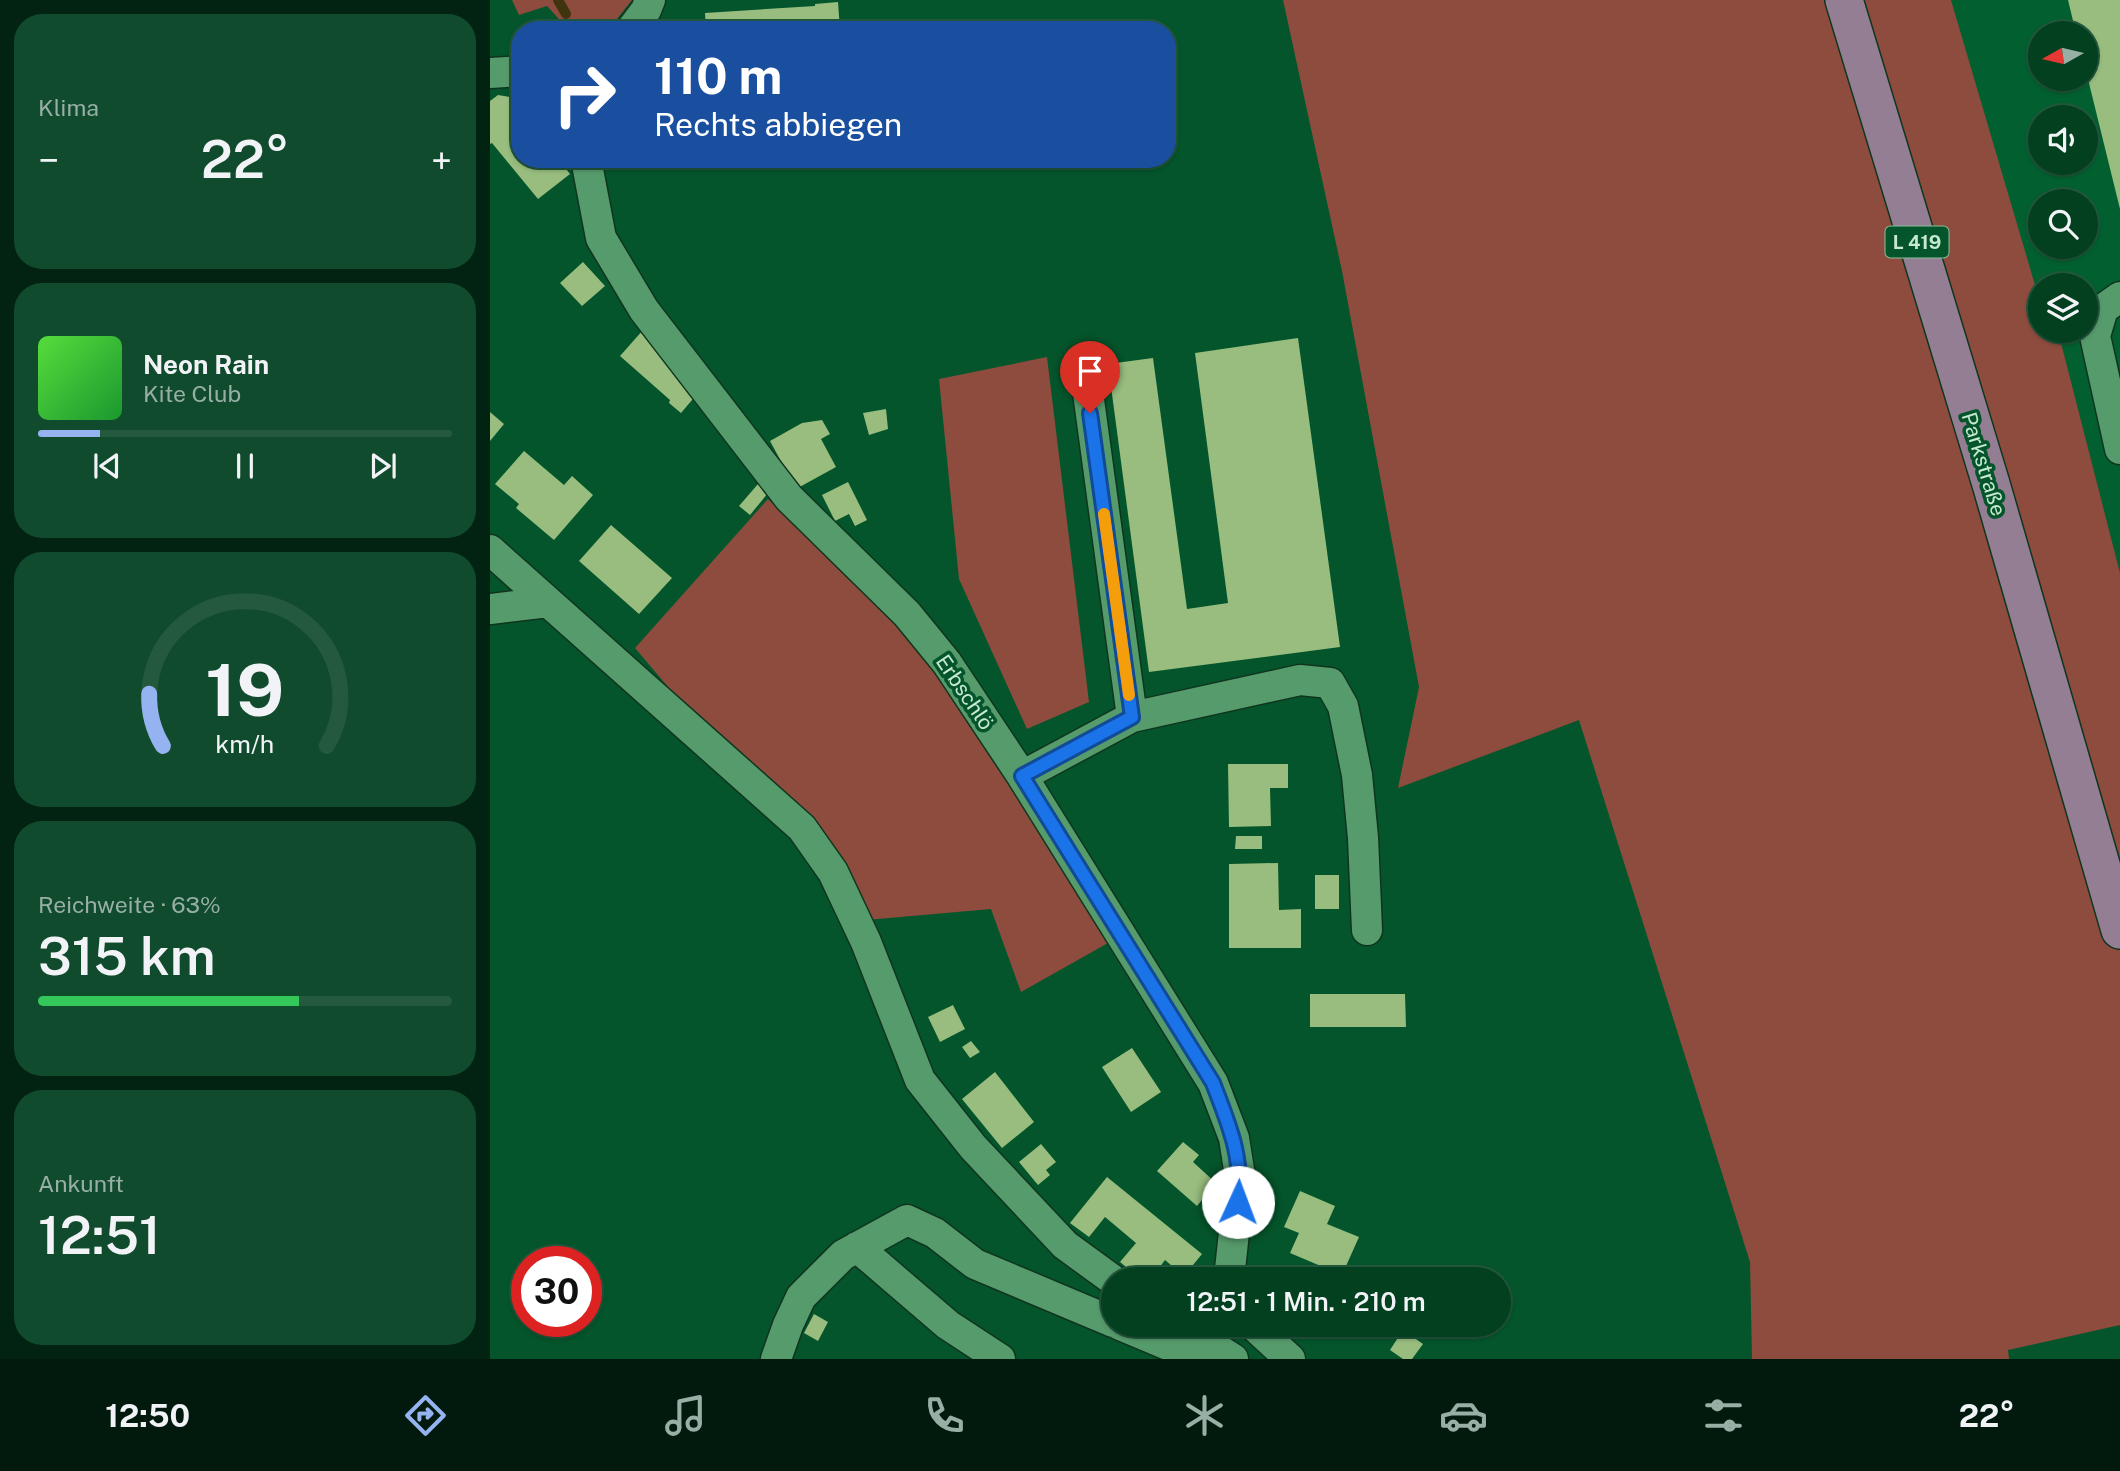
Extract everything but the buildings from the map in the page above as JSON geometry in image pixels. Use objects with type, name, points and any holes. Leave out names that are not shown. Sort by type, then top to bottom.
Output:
[{"type":"main road","name":"Parkstraße","points":[[1844,0],[1987,471],[2120,930]]},
{"type":"street","points":[[638,21],[650,0]]},
{"type":"street","points":[[490,73],[511,72]]},
{"type":"street","name":"Erbschlö","points":[[588,168],[601,238],[644,310],[789,498],[907,614],[947,663],[1022,776],[1213,1083],[1234,1138],[1240,1176],[1230,1267]]},
{"type":"street","points":[[2120,297],[2104,309],[2095,336],[2120,449]]},
{"type":"street","points":[[1087,385],[1132,717]]},
{"type":"street","points":[[490,550],[802,828],[839,884],[866,943],[920,1080],[973,1147],[1065,1245],[1101,1271]]},
{"type":"street","points":[[490,610],[548,602]]},
{"type":"street","points":[[1022,776],[1132,717],[1300,680],[1330,683],[1343,706],[1357,775],[1367,930]]},
{"type":"street","points":[[776,1359],[801,1297],[842,1255],[907,1220],[935,1233],[975,1264],[1101,1317]]},
{"type":"street","points":[[857,1247],[948,1325],[1000,1359]]},
{"type":"street","points":[[1149,1337],[1180,1350],[1222,1352]]},
{"type":"street","points":[[1199,1337],[1222,1352]]},
{"type":"street","points":[[1266,1337],[1290,1359]]},
{"type":"shaded area","points":[[512,0],[632,0],[615,21],[561,21],[547,6],[519,15]]},
{"type":"shaded area","points":[[1283,0],[1951,0],[2031,273],[2028,273],[2028,343],[2061,343],[2120,573],[2120,1325],[2008,1350],[2009,1359],[1752,1359],[1750,1262],[1579,720],[1398,788],[1419,687],[1342,271]]},
{"type":"shaded area","points":[[1951,0],[2120,0],[2120,573],[2061,343],[2098,343],[2098,273],[2030,273]]},
{"type":"shaded area","points":[[1047,357],[1089,702],[1027,729],[959,579],[939,379]]},
{"type":"shaded area","points":[[768,499],[896,624],[978,723],[1108,943],[1021,992],[991,909],[866,920],[635,648]]},
{"type":"waterway","points":[[558,0],[566,14]]},
{"type":"slow traffic","points":[[1104,514],[1129,695]]},
{"type":"route","points":[[1090,413],[1132,717],[1022,776],[1213,1083],[1234,1138],[1240,1176],[1238,1202]]}]
